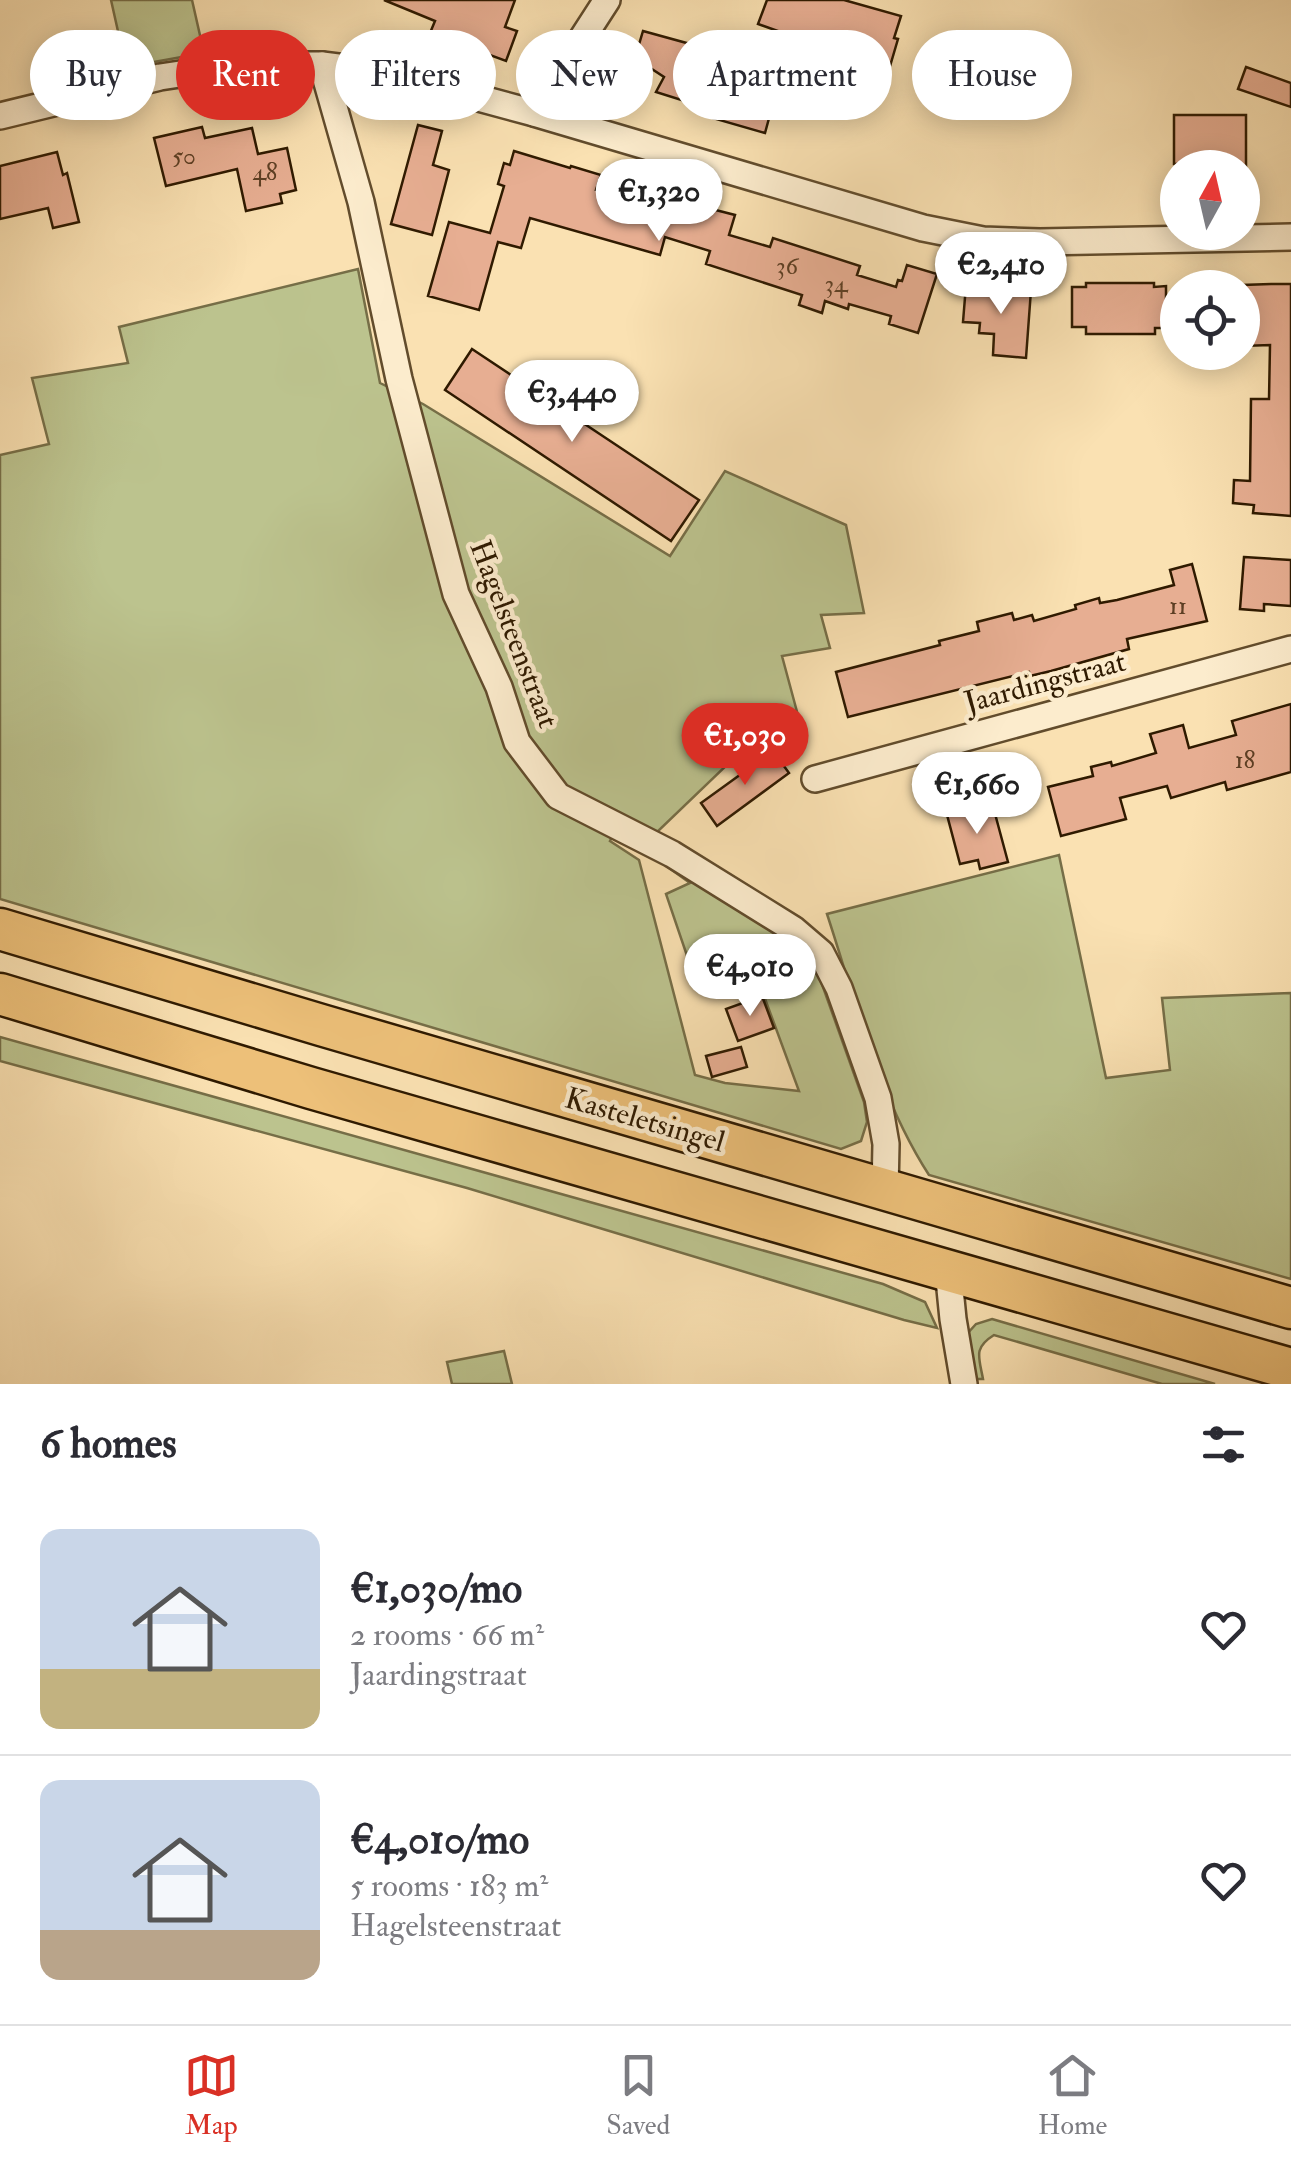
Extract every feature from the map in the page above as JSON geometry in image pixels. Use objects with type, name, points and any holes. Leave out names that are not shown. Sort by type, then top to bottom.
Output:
[{"type":"main road","name":"Kasteletsingel","points":[[0,929],[1291,1308]]},
{"type":"main road","name":"Kasteletsingel","points":[[0,994],[311,1088],[1291,1370]]},
{"type":"street","points":[[588,30],[607,0]]},
{"type":"street","points":[[0,116],[160,76],[240,66],[322,65],[386,73],[516,108]]},
{"type":"street","name":"Hagelsteenstraat","points":[[322,65],[361,202],[399,379],[456,594],[499,687],[518,742],[558,796],[672,854],[793,930],[821,953],[839,988],[878,1098],[886,1144],[885,1190]]},
{"type":"street","points":[[558,120],[923,228],[983,240],[1291,237]]},
{"type":"street","name":"Jaardingstraat","points":[[816,778],[1291,649]]},
{"type":"street","points":[[948,1269],[964,1384]]},
{"type":"green space","points":[[111,0],[192,0],[199,30],[176,30],[176,58],[156,62],[156,30],[118,30]]},
{"type":"green space","points":[[358,269],[380,383],[423,404],[670,556],[725,471],[846,525],[864,613],[821,615],[830,648],[782,656],[803,734],[756,737],[657,832],[798,917],[864,1102],[867,1122],[861,1141],[841,1149],[0,899],[0,455],[49,444],[32,378],[128,363],[119,327]],"holes":[[[620,820],[647,852],[690,883],[666,894],[698,988],[757,977],[799,1091],[725,1083],[695,1075],[639,860],[610,841]]]},
{"type":"green space","points":[[1059,855],[1106,1078],[1170,1070],[1162,998],[1291,993],[1291,1279],[929,1175],[911,1145],[870,1048],[827,914]]},
{"type":"green space","points":[[0,1037],[883,1284],[925,1302],[937,1328],[467,1188],[0,1061]]},
{"type":"green space","points":[[992,1319],[1215,1384],[1162,1384],[994,1335],[980,1349],[983,1379],[970,1379],[967,1334],[976,1324]]},
{"type":"green space","points":[[504,1351],[512,1384],[452,1384],[447,1362]]},
{"type":"building","points":[[384,0],[515,0],[505,27],[516,31],[506,61],[496,57],[496,30],[431,30],[435,21]]},
{"type":"building","points":[[767,0],[844,0],[901,16],[892,59],[892,30],[775,30],[758,24]]},
{"type":"building","points":[[653,34],[673,39],[673,97],[656,92],[664,77],[653,70]]},
{"type":"building","points":[[1246,67],[1291,83],[1291,107],[1238,89]]},
{"type":"building","points":[[1174,115],[1246,115],[1246,150],[1174,150]]},
{"type":"building","points":[[720,120],[769,120],[765,133]]},
{"type":"building","points":[[418,125],[442,131],[433,165],[449,170],[432,235],[391,224]]},
{"type":"building","points":[[202,127],[205,138],[252,128],[258,154],[287,148],[296,190],[280,194],[282,203],[246,211],[237,169],[166,186],[154,138]]},
{"type":"building","points":[[514,151],[601,175],[596,190],[642,204],[643,199],[652,202],[654,197],[703,211],[704,207],[735,215],[729,235],[770,247],[773,238],[860,266],[857,275],[896,287],[907,265],[937,274],[918,333],[889,324],[891,316],[849,304],[848,309],[825,301],[822,313],[799,305],[802,295],[706,264],[710,251],[665,237],[660,255],[530,218],[521,248],[498,242],[479,310],[428,296],[449,222],[490,233],[504,186],[498,184],[504,163],[510,165]]},
{"type":"building","points":[[57,152],[63,175],[67,173],[79,222],[53,228],[48,208],[0,219],[0,166]]},
{"type":"building","points":[[1086,283],[1154,283],[1154,287],[1160,286],[1160,328],[1155,328],[1155,334],[1086,334],[1086,327],[1072,327],[1072,287],[1086,287]]},
{"type":"building","points":[[1291,284],[1291,516],[1253,513],[1254,505],[1233,503],[1234,480],[1250,481],[1251,399],[1269,399],[1270,345],[1260,345],[1260,285]]},
{"type":"building","points":[[966,285],[1031,290],[1026,358],[993,355],[994,334],[979,333],[980,323],[963,322]]},
{"type":"building","points":[[472,349],[699,500],[671,541],[445,390]]},
{"type":"building","points":[[1244,557],[1291,560],[1291,606],[1264,604],[1264,611],[1240,609]]},
{"type":"building","points":[[1192,564],[1207,621],[1127,639],[1129,649],[1051,671],[1030,676],[1029,672],[848,717],[836,672],[940,645],[939,641],[979,631],[977,622],[1012,613],[1014,620],[1032,615],[1034,621],[1099,598],[1100,603],[1174,585],[1170,570]]},
{"type":"building","points":[[1291,704],[1291,772],[1227,790],[1225,782],[1171,798],[1167,786],[1120,798],[1126,819],[1061,836],[1048,787],[1093,776],[1091,767],[1111,762],[1112,766],[1156,753],[1150,734],[1183,725],[1189,748],[1236,735],[1232,721]]},
{"type":"building","points":[[773,751],[789,773],[717,826],[701,803]]},
{"type":"building","points":[[967,805],[970,816],[994,810],[1008,862],[980,869],[978,860],[960,864],[946,811]]},
{"type":"building","points":[[762,996],[774,1028],[738,1041],[726,1009]]},
{"type":"building","points":[[741,1047],[747,1067],[712,1077],[706,1056]]}]
